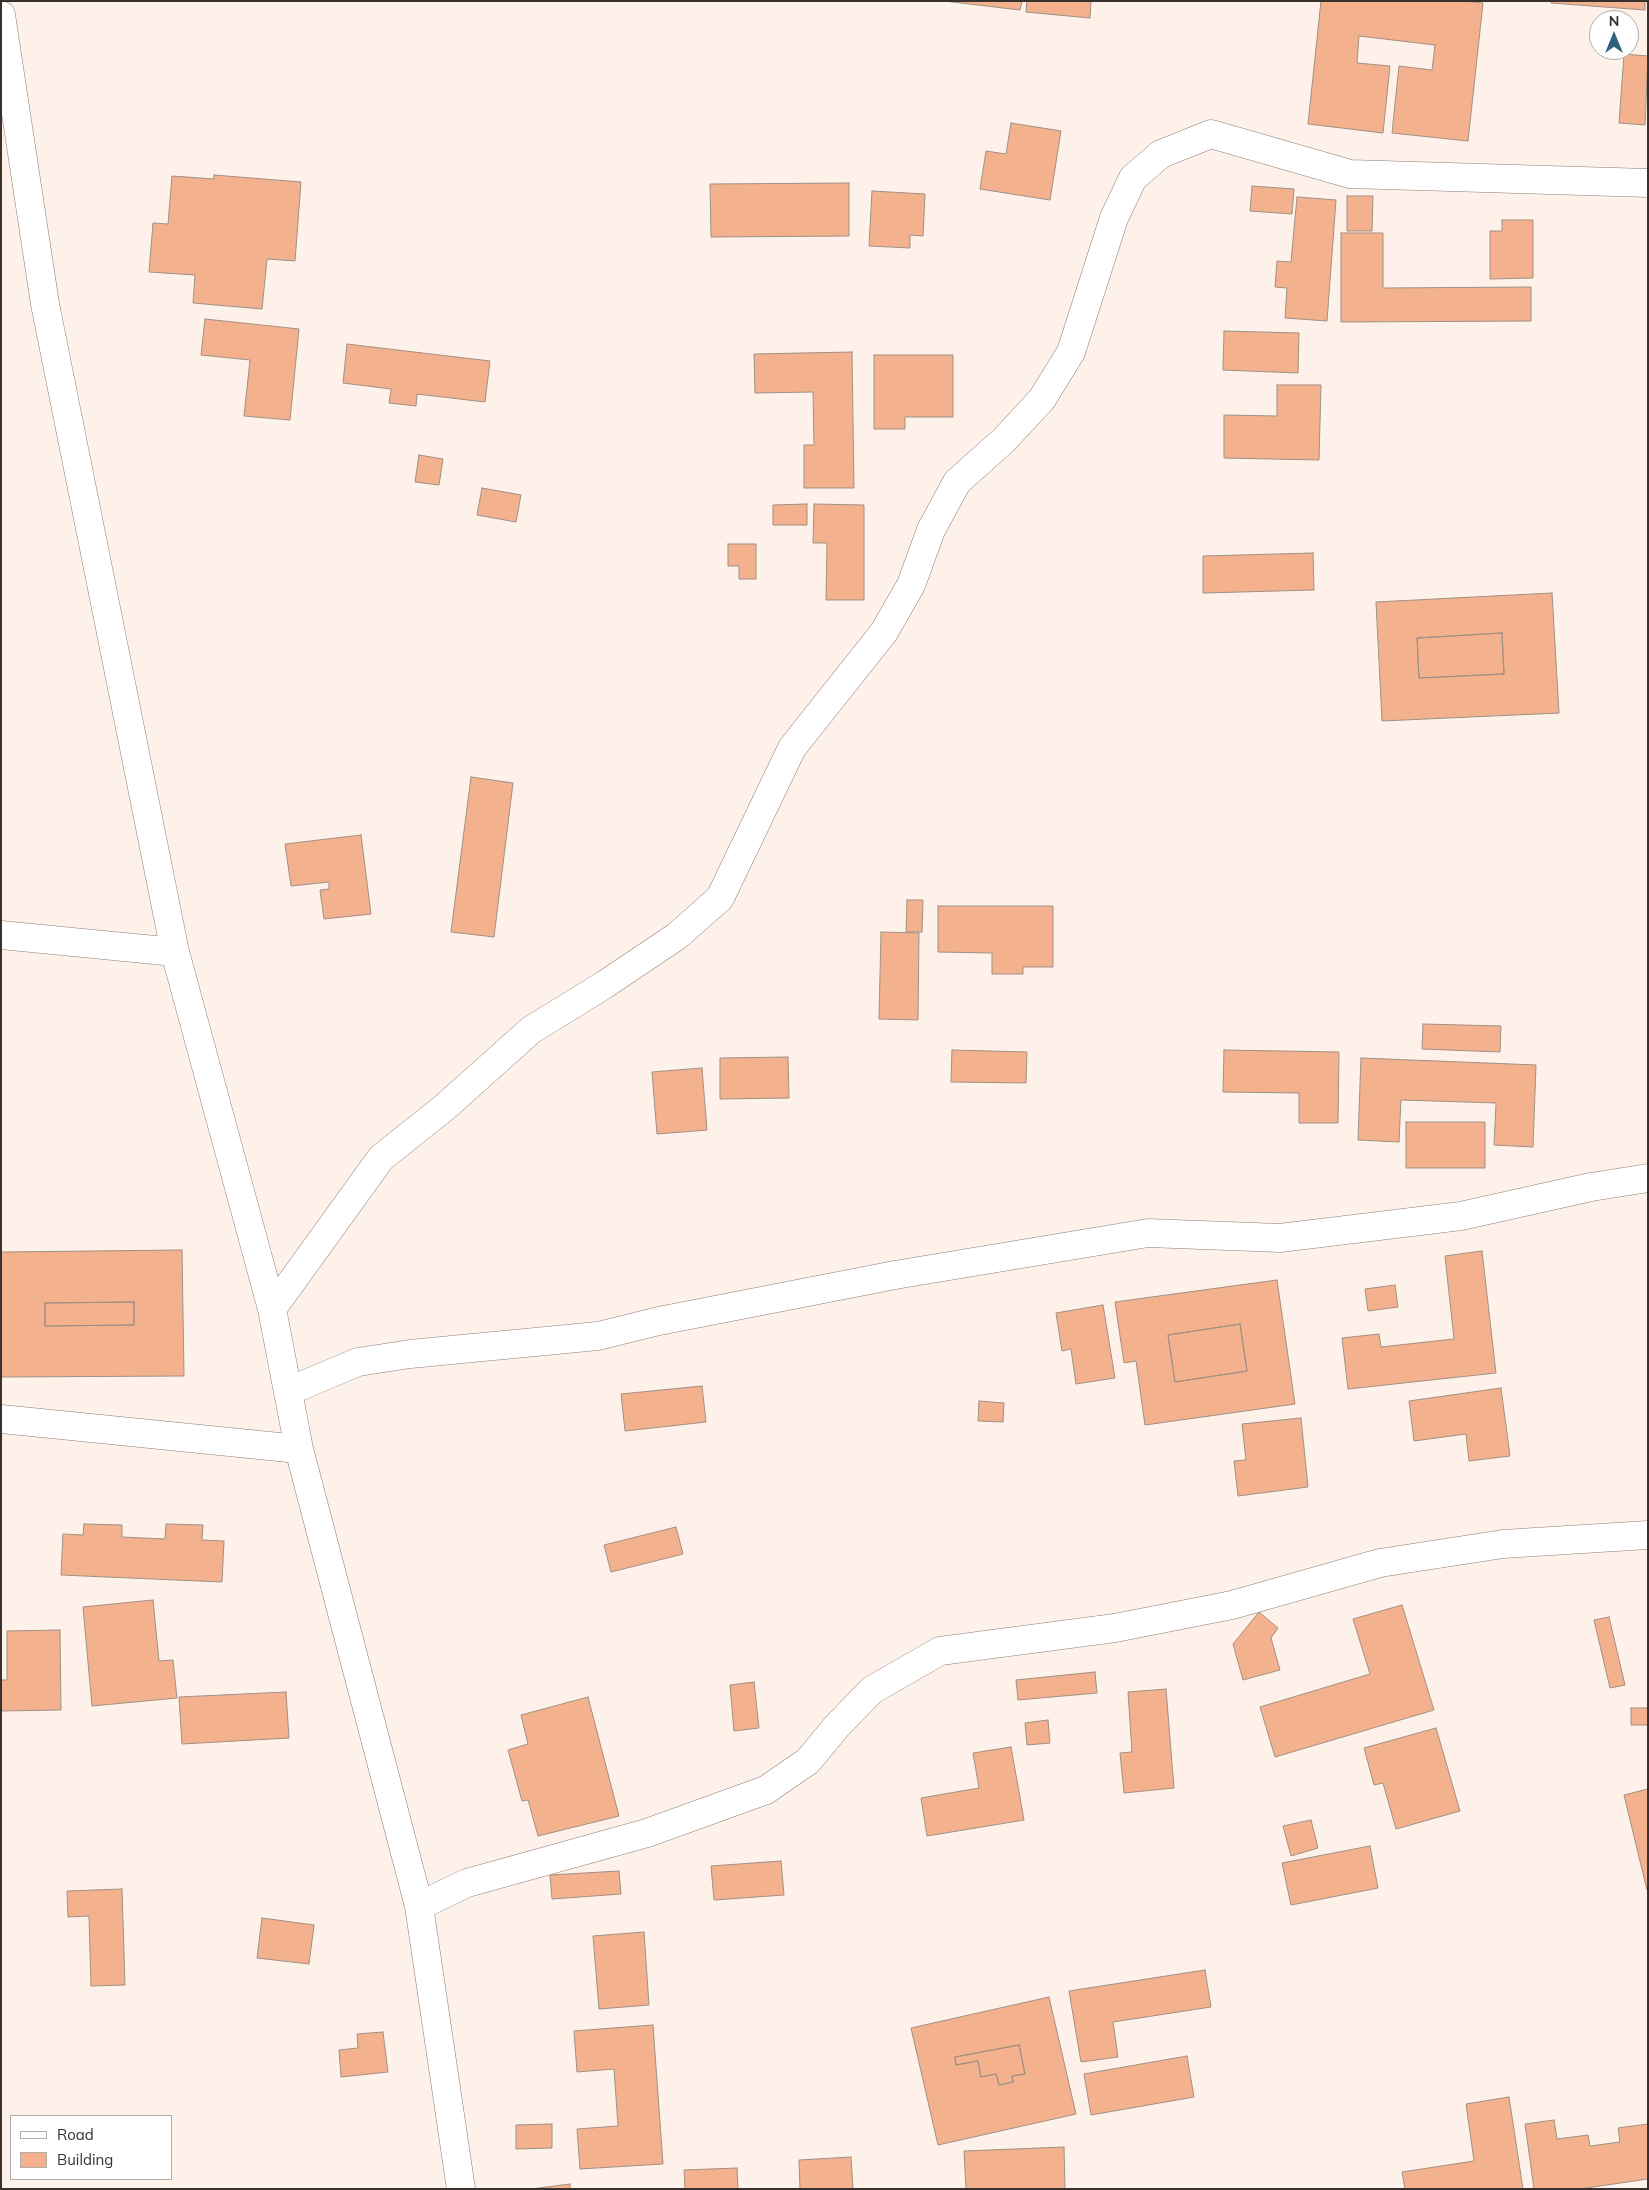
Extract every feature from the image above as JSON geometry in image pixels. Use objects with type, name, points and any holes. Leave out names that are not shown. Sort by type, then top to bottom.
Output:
[{"type":"street","points":[[1,14],[45,304],[175,952],[272,1309],[300,1449],[419,1906],[461,2189]]},
{"type":"street","points":[[272,1309],[381,1158],[444,1107],[531,1030],[604,986],[677,936],[720,898],[792,748],[884,632],[911,585],[931,530],[957,482],[1004,440],[1042,399],[1071,352],[1114,218],[1133,178],[1161,154],[1212,134],[1350,174],[1648,182]]},
{"type":"street","points":[[1,935],[175,952]]},
{"type":"street","points":[[289,1391],[358,1362],[410,1354],[598,1336],[659,1321],[895,1274],[1148,1233],[1280,1238],[1461,1216],[1591,1187],[1648,1178]]},
{"type":"street","points":[[1,1419],[300,1449]]},
{"type":"street","points":[[419,1906],[467,1883],[647,1833],[766,1790],[808,1762],[837,1726],[872,1690],[940,1651],[1115,1628],[1203,1611],[1232,1605],[1380,1563],[1503,1544],[1648,1535]]},
{"type":"building","points":[[944,1],[1022,1],[1020,10]]},
{"type":"building","points":[[1027,1],[1091,1],[1090,18],[1026,12]]},
{"type":"building","points":[[1321,1],[1463,1],[1483,3],[1468,141],[1392,133],[1399,66],[1432,70],[1435,45],[1359,36],[1357,63],[1390,66],[1383,133],[1308,124]]},
{"type":"building","points":[[1551,1],[1645,1],[1645,10],[1551,3]]},
{"type":"building","points":[[1639,55],[1648,56],[1645,125],[1619,123],[1624,60],[1639,60]]},
{"type":"building","points":[[1011,123],[1061,131],[1050,200],[980,189],[986,151],[1006,154]]},
{"type":"building","points":[[214,175],[301,182],[295,261],[267,259],[262,309],[193,303],[195,275],[149,272],[153,223],[168,224],[172,176],[214,179]]},
{"type":"building","points":[[849,183],[849,236],[711,237],[710,184]]},
{"type":"building","points":[[1252,186],[1294,189],[1292,214],[1250,211]]},
{"type":"building","points":[[872,191],[925,194],[923,236],[910,235],[910,248],[869,246]]},
{"type":"building","points":[[1347,196],[1373,196],[1372,231],[1347,231]]},
{"type":"building","points":[[1297,197],[1336,200],[1327,321],[1285,318],[1287,288],[1275,287],[1277,261],[1291,262]]},
{"type":"building","points":[[1502,220],[1533,220],[1533,278],[1490,279],[1490,231],[1502,231]]},
{"type":"building","points":[[1341,233],[1383,233],[1383,288],[1531,287],[1531,321],[1341,322]]},
{"type":"building","points":[[205,319],[299,329],[290,420],[244,416],[250,360],[201,355]]},
{"type":"building","points":[[1224,331],[1299,333],[1298,373],[1223,370]]},
{"type":"building","points":[[347,344],[490,361],[485,402],[417,394],[416,406],[389,403],[391,389],[343,383]]},
{"type":"building","points":[[852,352],[854,488],[804,488],[804,445],[814,445],[813,392],[755,393],[754,354]]},
{"type":"building","points":[[874,355],[953,355],[953,417],[905,417],[905,429],[874,429]]},
{"type":"building","points":[[1277,385],[1321,385],[1319,460],[1224,458],[1224,415],[1277,416]]},
{"type":"building","points":[[419,455],[443,459],[439,485],[415,482]]},
{"type":"building","points":[[482,488],[521,495],[516,522],[477,515]]},
{"type":"building","points":[[807,504],[807,525],[773,525],[773,505]]},
{"type":"building","points":[[814,504],[864,505],[864,600],[826,600],[827,543],[813,543]]},
{"type":"building","points":[[728,544],[756,544],[756,579],[739,579],[739,566],[728,566]]},
{"type":"building","points":[[1313,553],[1314,590],[1203,593],[1203,556]]},
{"type":"building","points":[[1552,593],[1559,713],[1382,721],[1376,602]],"holes":[[[1502,633],[1504,674],[1419,678],[1417,638]]]},
{"type":"building","points":[[1502,633],[1504,674],[1419,678],[1417,638]]},
{"type":"building","points":[[471,777],[513,783],[494,937],[451,932]]},
{"type":"building","points":[[361,835],[371,914],[324,919],[320,890],[329,889],[329,882],[291,886],[285,844]]},
{"type":"building","points":[[907,900],[923,900],[922,932],[906,932]]},
{"type":"building","points":[[938,906],[1053,906],[1053,967],[1023,967],[1023,974],[992,974],[992,953],[938,952]]},
{"type":"building","points":[[881,932],[919,933],[918,1020],[879,1019]]},
{"type":"building","points":[[1423,1024],[1501,1026],[1500,1052],[1422,1049]]},
{"type":"building","points":[[952,1050],[1027,1052],[1026,1083],[951,1082]]},
{"type":"building","points":[[1224,1050],[1339,1052],[1338,1123],[1299,1123],[1299,1093],[1223,1092]]},
{"type":"building","points":[[788,1057],[789,1098],[720,1099],[720,1058]]},
{"type":"building","points":[[1361,1058],[1536,1065],[1533,1147],[1494,1145],[1496,1103],[1401,1100],[1399,1142],[1358,1140]]},
{"type":"building","points":[[702,1068],[707,1130],[657,1134],[652,1072]]},
{"type":"building","points":[[1406,1122],[1485,1122],[1485,1168],[1406,1168]]},
{"type":"building","points":[[182,1250],[184,1376],[1,1377],[1,1252]],"holes":[[[134,1302],[134,1325],[45,1326],[45,1303]]]},
{"type":"building","points":[[1482,1251],[1496,1373],[1348,1389],[1342,1338],[1379,1334],[1381,1347],[1454,1339],[1445,1256]]},
{"type":"building","points":[[1277,1280],[1295,1404],[1145,1425],[1136,1361],[1124,1363],[1115,1302]],"holes":[[[1240,1324],[1247,1371],[1175,1382],[1168,1335]]]},
{"type":"building","points":[[1395,1285],[1398,1307],[1368,1311],[1365,1289]]},
{"type":"building","points":[[134,1302],[134,1325],[45,1326],[45,1303]]},
{"type":"building","points":[[1103,1305],[1115,1378],[1076,1384],[1071,1349],[1062,1351],[1056,1313]]},
{"type":"building","points":[[1240,1324],[1247,1371],[1175,1382],[1168,1335]]},
{"type":"building","points":[[702,1386],[706,1422],[625,1431],[621,1394]]},
{"type":"building","points":[[1501,1388],[1510,1456],[1469,1461],[1466,1434],[1414,1441],[1409,1401]]},
{"type":"building","points":[[979,1401],[1004,1403],[1003,1422],[978,1421]]},
{"type":"building","points":[[1301,1418],[1308,1487],[1238,1496],[1234,1461],[1246,1460],[1242,1424]]},
{"type":"building","points":[[84,1524],[122,1525],[122,1537],[165,1539],[166,1524],[203,1525],[202,1540],[224,1541],[222,1582],[61,1575],[63,1534],[83,1535]]},
{"type":"building","points":[[676,1527],[683,1554],[611,1572],[604,1545]]},
{"type":"building","points":[[153,1600],[159,1661],[173,1660],[177,1698],[92,1706],[83,1607]]},
{"type":"building","points":[[1402,1605],[1434,1710],[1275,1757],[1260,1707],[1370,1674],[1353,1619]]},
{"type":"building","points":[[1259,1612],[1278,1628],[1271,1638],[1280,1670],[1243,1680],[1233,1644]]},
{"type":"building","points":[[1609,1617],[1625,1685],[1610,1688],[1594,1620]]},
{"type":"building","points":[[60,1630],[61,1710],[1,1711],[1,1680],[7,1680],[7,1631]]},
{"type":"building","points":[[1095,1672],[1097,1693],[1018,1700],[1016,1680]]},
{"type":"building","points":[[754,1682],[759,1728],[734,1731],[730,1685]]},
{"type":"building","points":[[1166,1689],[1174,1788],[1124,1793],[1120,1753],[1132,1752],[1128,1692]]},
{"type":"building","points":[[286,1692],[289,1738],[182,1744],[179,1697]]},
{"type":"building","points":[[588,1697],[619,1816],[538,1836],[528,1800],[522,1801],[508,1750],[528,1744],[521,1715]]},
{"type":"building","points":[[1631,1708],[1648,1708],[1648,1725],[1631,1725]]},
{"type":"building","points":[[1048,1720],[1050,1743],[1027,1745],[1025,1723]]},
{"type":"building","points":[[1436,1728],[1460,1811],[1396,1829],[1383,1783],[1374,1785],[1364,1748]]},
{"type":"building","points":[[1011,1747],[1024,1820],[927,1836],[921,1798],[979,1788],[973,1753]]},
{"type":"building","points":[[1648,1789],[1648,1890],[1647,1890],[1624,1795]]},
{"type":"building","points":[[1311,1820],[1318,1848],[1291,1856],[1283,1826]]},
{"type":"building","points":[[1370,1846],[1378,1888],[1291,1905],[1282,1863]]},
{"type":"building","points":[[781,1861],[784,1895],[714,1900],[711,1866]]},
{"type":"building","points":[[619,1871],[621,1894],[552,1899],[550,1875]]},
{"type":"building","points":[[122,1889],[125,1985],[91,1986],[89,1916],[68,1917],[67,1891]]},
{"type":"building","points":[[262,1918],[314,1925],[309,1964],[257,1958]]},
{"type":"building","points":[[644,1932],[649,2005],[599,2009],[593,1936]]},
{"type":"building","points":[[1205,1970],[1211,2007],[1113,2022],[1118,2057],[1081,2062],[1069,1991]]},
{"type":"building","points":[[1049,1997],[1076,2114],[938,2145],[911,2028]],"holes":[[[1019,2045],[1025,2074],[1012,2076],[1013,2082],[999,2085],[996,2074],[981,2077],[978,2061],[956,2065],[955,2057]]]},
{"type":"building","points":[[653,2025],[663,2164],[580,2169],[577,2129],[618,2126],[614,2069],[577,2072],[574,2031]]},
{"type":"building","points":[[383,2032],[388,2072],[341,2077],[339,2050],[358,2048],[357,2034]]},
{"type":"building","points":[[1019,2045],[1025,2074],[1012,2076],[1013,2082],[999,2085],[996,2074],[981,2077],[978,2061],[956,2065],[955,2057]]},
{"type":"building","points":[[1187,2056],[1194,2097],[1091,2115],[1084,2074]]},
{"type":"building","points":[[1509,2097],[1523,2189],[1405,2189],[1402,2172],[1474,2161],[1466,2104]]},
{"type":"building","points":[[1554,2120],[1557,2139],[1588,2135],[1590,2146],[1620,2142],[1618,2128],[1648,2124],[1648,2179],[1579,2189],[1534,2189],[1525,2124]]},
{"type":"building","points":[[552,2124],[552,2148],[516,2149],[516,2125]]},
{"type":"building","points":[[1064,2147],[1065,2189],[966,2189],[964,2151]]},
{"type":"building","points":[[851,2157],[853,2189],[800,2189],[799,2160]]},
{"type":"building","points":[[737,2168],[738,2189],[685,2189],[684,2170]]},
{"type":"building","points":[[570,2184],[570,2189],[531,2189]]}]
